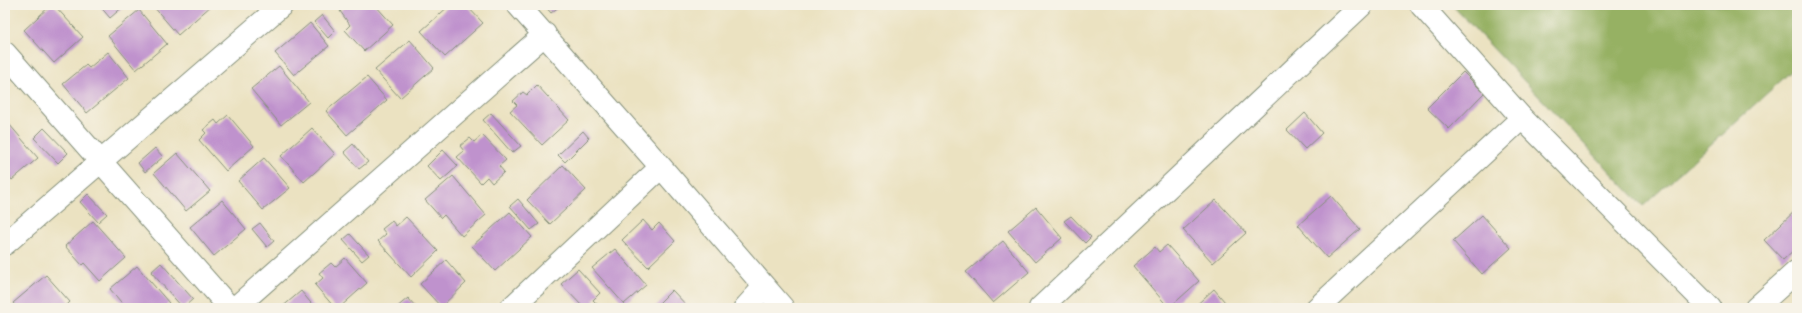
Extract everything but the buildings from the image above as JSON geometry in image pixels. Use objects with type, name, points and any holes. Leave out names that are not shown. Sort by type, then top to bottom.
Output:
[{"type":"street","points":[[5,244],[282,5]]},
{"type":"street","points":[[518,5],[545,34],[783,308]]},
{"type":"street","points":[[1040,308],[1362,5]]},
{"type":"street","points":[[1421,5],[1522,118],[1710,308]]},
{"type":"street","points":[[235,308],[545,34]]},
{"type":"street","points":[[5,53],[230,308]]},
{"type":"street","points":[[1317,308],[1522,118]]},
{"type":"street","points":[[511,308],[661,167]]},
{"type":"street","points":[[1756,308],[1797,271]]},
{"type":"street","points":[[745,308],[764,287]]},
{"type":"green space","points":[[1452,5],[1797,5],[1797,66],[1643,206]]}]
